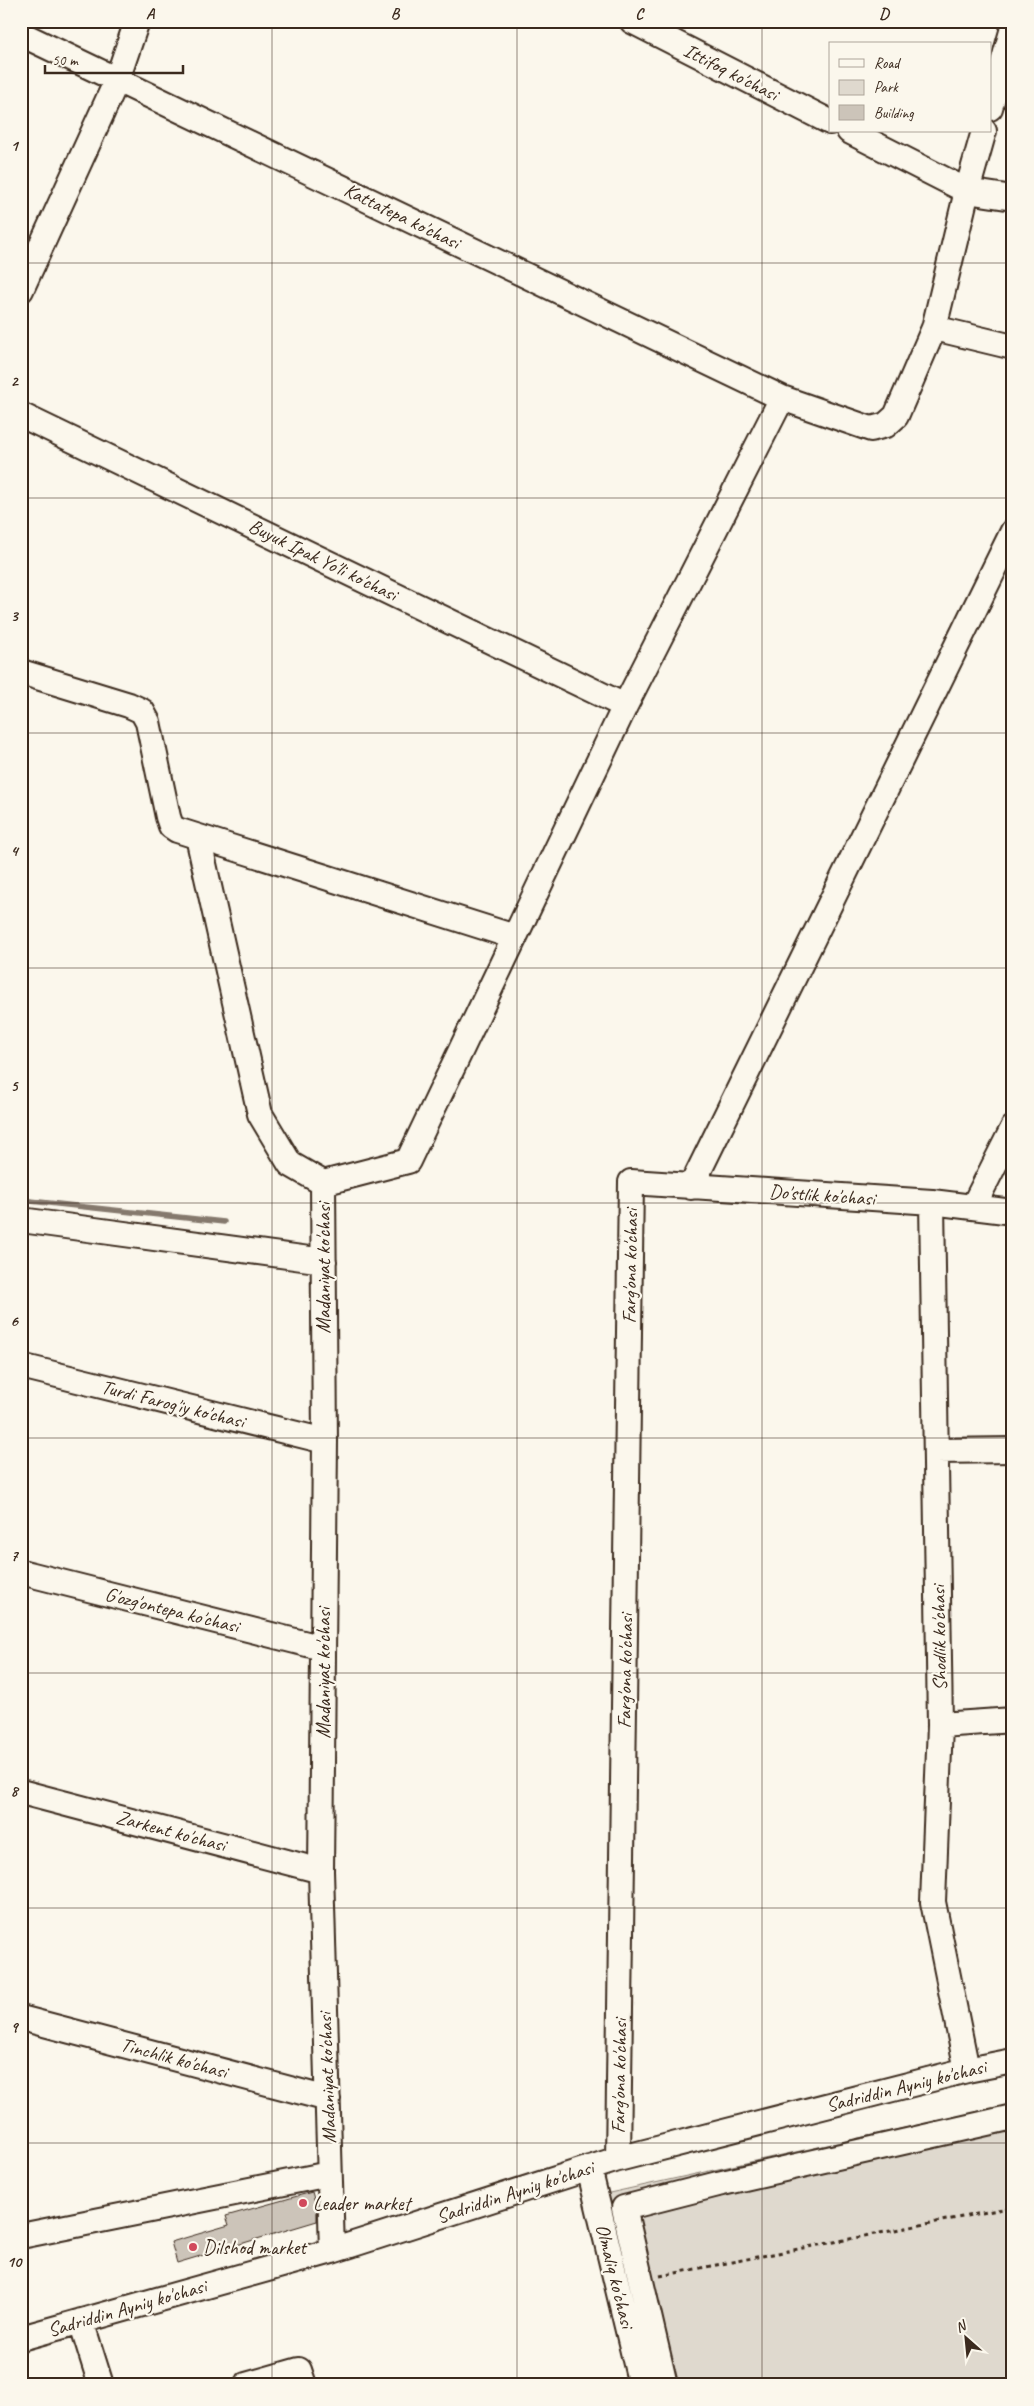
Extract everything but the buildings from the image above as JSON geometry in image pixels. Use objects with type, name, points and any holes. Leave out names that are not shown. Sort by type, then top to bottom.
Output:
[{"type":"street","points":[[21,290],[117,80],[137,21]]},
{"type":"street","name":"Ittifoq ko'chasi","points":[[632,21],[829,121]]},
{"type":"street","points":[[992,101],[1013,28]]},
{"type":"street","name":"Kattatepa ko'chasi","points":[[21,34],[782,398],[871,429],[886,425],[896,416],[934,328],[967,191],[984,132]]},
{"type":"street","points":[[851,132],[967,191],[1013,198]]},
{"type":"street","points":[[934,328],[1013,347]]},
{"type":"street","points":[[21,672],[142,710],[148,722],[171,826],[198,837],[515,937],[625,706],[782,398]]},
{"type":"street","name":"Buyuk Ipak Yo'li ko'chasi","points":[[21,415],[625,706]]},
{"type":"street","points":[[691,1187],[1013,532]]},
{"type":"street","points":[[198,837],[260,1114],[290,1164],[323,1183]]},
{"type":"street","name":"Madaniyat ko'chasi","points":[[332,2251],[321,1871],[325,1441],[323,1183],[408,1160],[515,937]]},
{"type":"street","points":[[973,1207],[1013,1128]]},
{"type":"street","name":"Do'stlik ko'chasi","points":[[631,1182],[932,1202],[1013,1212]]},
{"type":"street","name":"Farg'ona ko'chasi","points":[[618,2159],[631,1182]]},
{"type":"street","name":"Shodlik ko'chasi","points":[[932,1202],[940,1725],[934,1902],[967,2070]]},
{"type":"street","points":[[21,1220],[324,1261]]},
{"type":"street","name":"Turdi Farog'iy ko'chasi","points":[[21,1366],[325,1441]]},
{"type":"street","points":[[936,1451],[1013,1450]]},
{"type":"street","name":"G'ozg'ontepa ko'chasi","points":[[21,1572],[323,1648]]},
{"type":"street","points":[[940,1725],[1013,1720]]},
{"type":"street","name":"Zarkent ko'chasi","points":[[21,1792],[321,1871]]},
{"type":"street","name":"Tinchlik ko'chasi","points":[[21,2018],[328,2099]]},
{"type":"street","name":"Sadriddin Ayniy ko'chasi","points":[[21,2338],[332,2251],[618,2159],[967,2070],[1013,2061]]},
{"type":"street","points":[[665,2385],[624,2208],[718,2184],[1013,2117]]},
{"type":"street","name":"Olmaliq ko'chasi","points":[[589,2168],[641,2385]]},
{"type":"street","points":[[21,2236],[329,2174]]},
{"type":"street","points":[[81,2321],[101,2385]]},
{"type":"street","points":[[246,2385],[299,2370],[304,2385]]},
{"type":"path","points":[[641,2280],[1013,2206]]},
{"type":"green space","points":[[1013,2104],[1013,2385],[650,2385],[605,2194]]},
{"type":"waterway","points":[[21,1200],[224,1222]]},
{"type":"place","name":"Leader market","points":[[303,2203]]},
{"type":"place","name":"Dilshod market","points":[[193,2247]]}]
